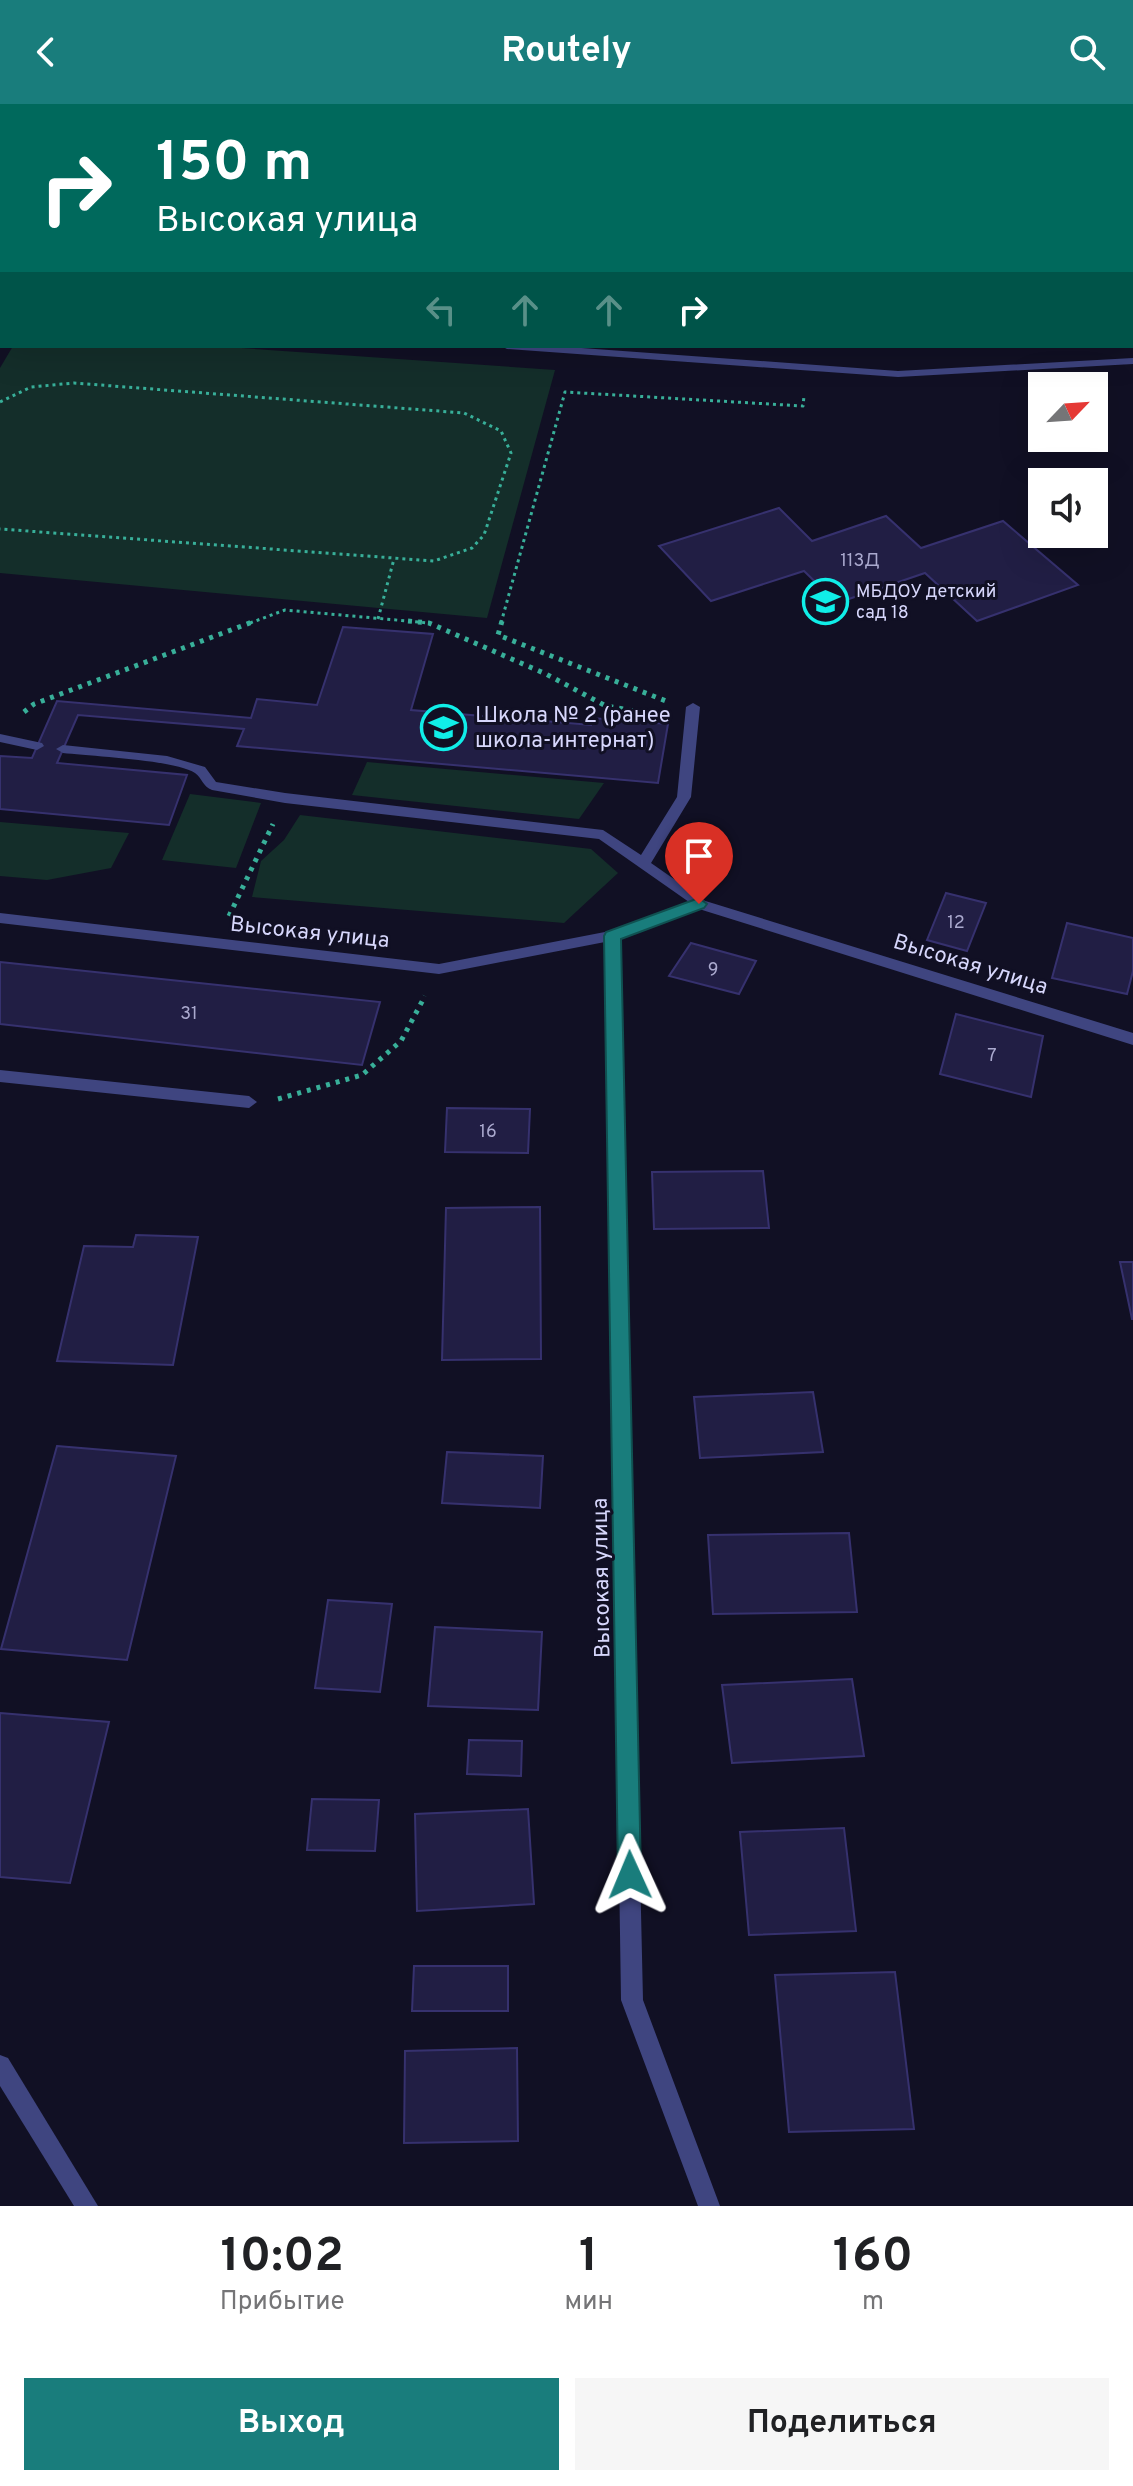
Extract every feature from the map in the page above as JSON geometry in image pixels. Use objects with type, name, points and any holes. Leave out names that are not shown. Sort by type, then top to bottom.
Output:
[{"type":"street","points":[[558,348],[898,374],[1133,361]]},
{"type":"street","points":[[643,864],[684,797],[686,706]]},
{"type":"street","points":[[0,738],[37,746]]},
{"type":"street","points":[[63,749],[167,760],[200,770],[212,786],[285,798],[603,835],[699,904]]},
{"type":"street","name":"Высокая улица","points":[[0,918],[439,969],[612,936],[699,904],[1133,1039]]},
{"type":"street","name":"Высокая улица","points":[[612,936],[632,2000],[709,2206]]},
{"type":"street","points":[[0,1076],[249,1102]]},
{"type":"street","points":[[0,2066],[87,2206]]},
{"type":"path","points":[[0,402],[31,387],[74,383],[464,413],[501,430],[510,442],[511,453],[484,535],[472,548],[434,561],[0,529]]},
{"type":"path","points":[[686,706],[498,635],[565,392],[803,406]]},
{"type":"path","points":[[378,619],[394,559]]},
{"type":"path","points":[[22,713],[34,704],[285,610],[429,623],[546,674],[606,706],[670,718]]},
{"type":"path","points":[[232,910],[274,821]]},
{"type":"path","points":[[249,1102],[288,1097],[362,1075],[401,1041],[439,969]]},
{"type":"green space","points":[[12,348],[242,348],[555,370],[487,618],[0,573],[0,368]]},
{"type":"green space","points":[[367,762],[604,783],[579,819],[352,795]]},
{"type":"green space","points":[[190,794],[261,803],[236,868],[162,860]]},
{"type":"green space","points":[[300,815],[591,849],[618,873],[564,923],[252,897],[261,861],[284,840]]},
{"type":"green space","points":[[0,822],[129,833],[111,868],[47,880],[0,876]]},
{"type":"building","points":[[779,508],[812,541],[886,516],[921,548],[1003,521],[1028,542],[1028,548],[1035,548],[1078,585],[977,621],[925,573],[837,603],[804,571],[711,601],[659,546]]},
{"type":"building","name":"Школа № 2 (ранее школа-интернат)","points":[[343,627],[433,634],[411,710],[591,725],[592,718],[668,724],[658,783],[237,746],[244,729],[78,715],[57,763],[187,775],[169,825],[0,809],[0,756],[32,758],[57,701],[251,718],[257,699],[317,705]]},
{"type":"building","points":[[946,893],[986,903],[967,951],[927,940]]},
{"type":"building","points":[[1067,923],[1133,938],[1133,971],[1127,994],[1052,978]]},
{"type":"building","points":[[691,943],[756,961],[739,994],[669,976]]},
{"type":"building","points":[[0,962],[380,1002],[362,1065],[0,1024]]},
{"type":"building","points":[[956,1014],[1043,1036],[1031,1097],[940,1074]]},
{"type":"building","points":[[447,1108],[530,1109],[528,1153],[445,1152]]},
{"type":"building","points":[[763,1171],[769,1228],[654,1229],[652,1172]]},
{"type":"building","points":[[540,1207],[541,1359],[442,1360],[446,1208]]},
{"type":"building","points":[[136,1235],[198,1237],[173,1365],[57,1361],[84,1246],[133,1247]]},
{"type":"building","points":[[1120,1262],[1133,1262],[1133,1319],[1132,1319]]},
{"type":"building","points":[[813,1392],[823,1452],[700,1458],[694,1397]]},
{"type":"building","points":[[57,1446],[176,1456],[127,1660],[1,1649]]},
{"type":"building","points":[[447,1452],[543,1456],[540,1508],[442,1503]]},
{"type":"building","points":[[849,1533],[857,1612],[713,1614],[708,1535]]},
{"type":"building","points":[[328,1600],[392,1604],[380,1692],[315,1688]]},
{"type":"building","points":[[435,1627],[542,1632],[538,1710],[428,1706]]},
{"type":"building","points":[[852,1679],[864,1756],[732,1763],[722,1685]]},
{"type":"building","points":[[0,1713],[109,1722],[70,1883],[0,1877]]},
{"type":"building","points":[[469,1740],[522,1741],[521,1776],[467,1774]]},
{"type":"building","points":[[312,1799],[379,1800],[375,1851],[307,1850]]},
{"type":"building","points":[[528,1809],[534,1904],[417,1911],[415,1814]]},
{"type":"building","points":[[844,1828],[856,1931],[749,1935],[740,1832]]},
{"type":"building","points":[[414,1966],[508,1966],[508,2011],[412,2011]]},
{"type":"building","points":[[895,1972],[914,2129],[789,2132],[775,1975]]},
{"type":"building","points":[[517,2048],[518,2141],[404,2143],[405,2051]]},
{"type":"place","name":"МБДОУ детский сад 18","points":[[825,601]]},
{"type":"place","name":"Школа № 2 (ранее школа-интернат)","points":[[444,727]]},
{"type":"route","points":[[630,1875],[612,936],[699,904]]}]
